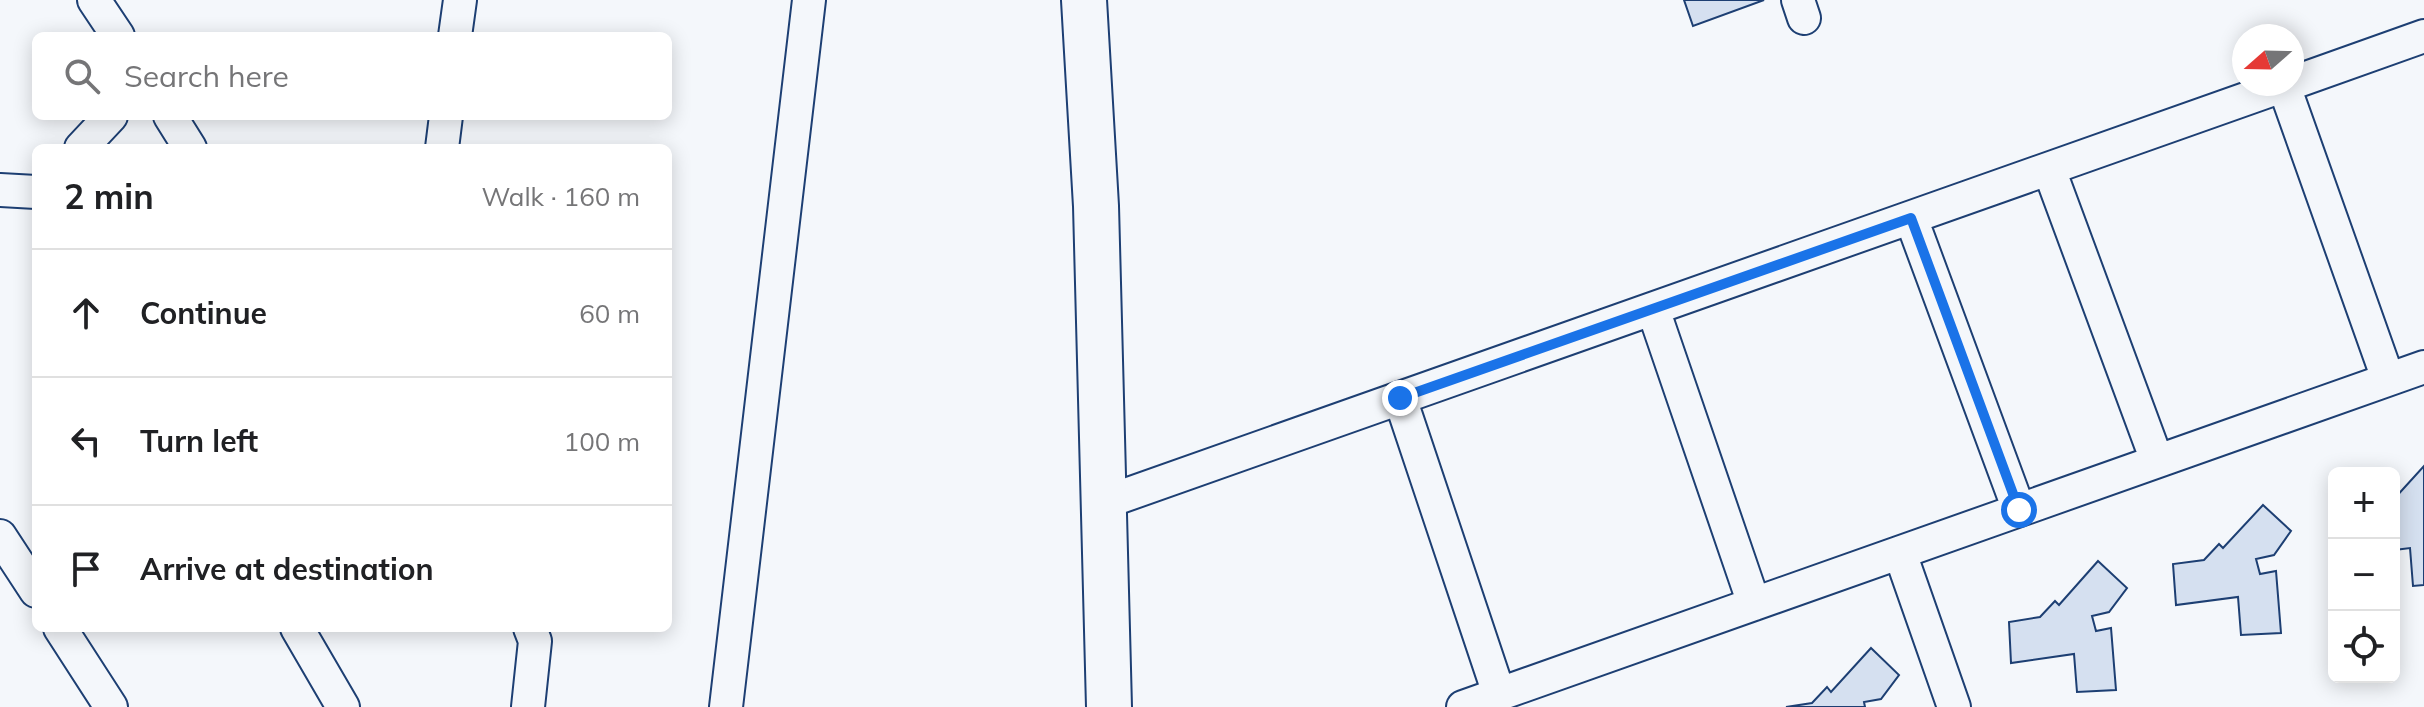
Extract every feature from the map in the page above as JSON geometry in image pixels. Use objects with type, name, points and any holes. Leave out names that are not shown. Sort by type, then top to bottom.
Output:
[{"type":"street","points":[[94,0],[115,32]]},
{"type":"street","points":[[456,32],[460,0]]},
{"type":"street","points":[[726,707],[809,0]]},
{"type":"street","points":[[1084,0],[1096,206],[1109,707]]},
{"type":"street","points":[[2304,78],[2424,36]]},
{"type":"street","points":[[1103,503],[2254,96]]},
{"type":"street","points":[[2292,96],[2388,379]]},
{"type":"street","points":[[85,144],[107,120]]},
{"type":"street","points":[[172,120],[188,144]]},
{"type":"street","points":[[442,144],[446,120]]},
{"type":"street","points":[[2049,169],[2157,461]]},
{"type":"street","points":[[0,190],[32,192]]},
{"type":"street","points":[[1911,218],[2019,510]]},
{"type":"street","points":[[1653,309],[1754,604]]},
{"type":"street","points":[[1463,707],[2424,367]]},
{"type":"street","points":[[1400,398],[1499,694]]},
{"type":"street","points":[[0,536],[32,585]]},
{"type":"street","points":[[1900,553],[1954,707]]},
{"type":"street","points":[[63,632],[111,707]]},
{"type":"street","points":[[299,632],[343,707]]},
{"type":"street","points":[[528,707],[535,641],[532,632]]},
{"type":"street","points":[[1101,707],[1106,650]]},
{"type":"building","points":[[1684,0],[1764,0],[1693,26]]},
{"type":"building","points":[[2424,466],[2424,585],[2413,586],[2410,548],[2400,549],[2400,492]]},
{"type":"building","points":[[2263,505],[2291,531],[2274,555],[2256,559],[2260,574],[2276,571],[2281,633],[2241,635],[2238,597],[2176,605],[2173,564],[2204,560],[2219,544],[2223,548]]},
{"type":"building","points":[[2098,561],[2127,588],[2109,612],[2092,616],[2096,631],[2111,628],[2116,690],[2077,692],[2074,654],[2011,663],[2009,622],[2040,617],[2055,601],[2059,605]]},
{"type":"building","points":[[1871,648],[1899,675],[1881,699],[1864,702],[1865,707],[1786,707],[1812,703],[1827,687],[1831,692]]},
{"type":"route","points":[[1400,398],[1911,218],[2019,510]]}]
